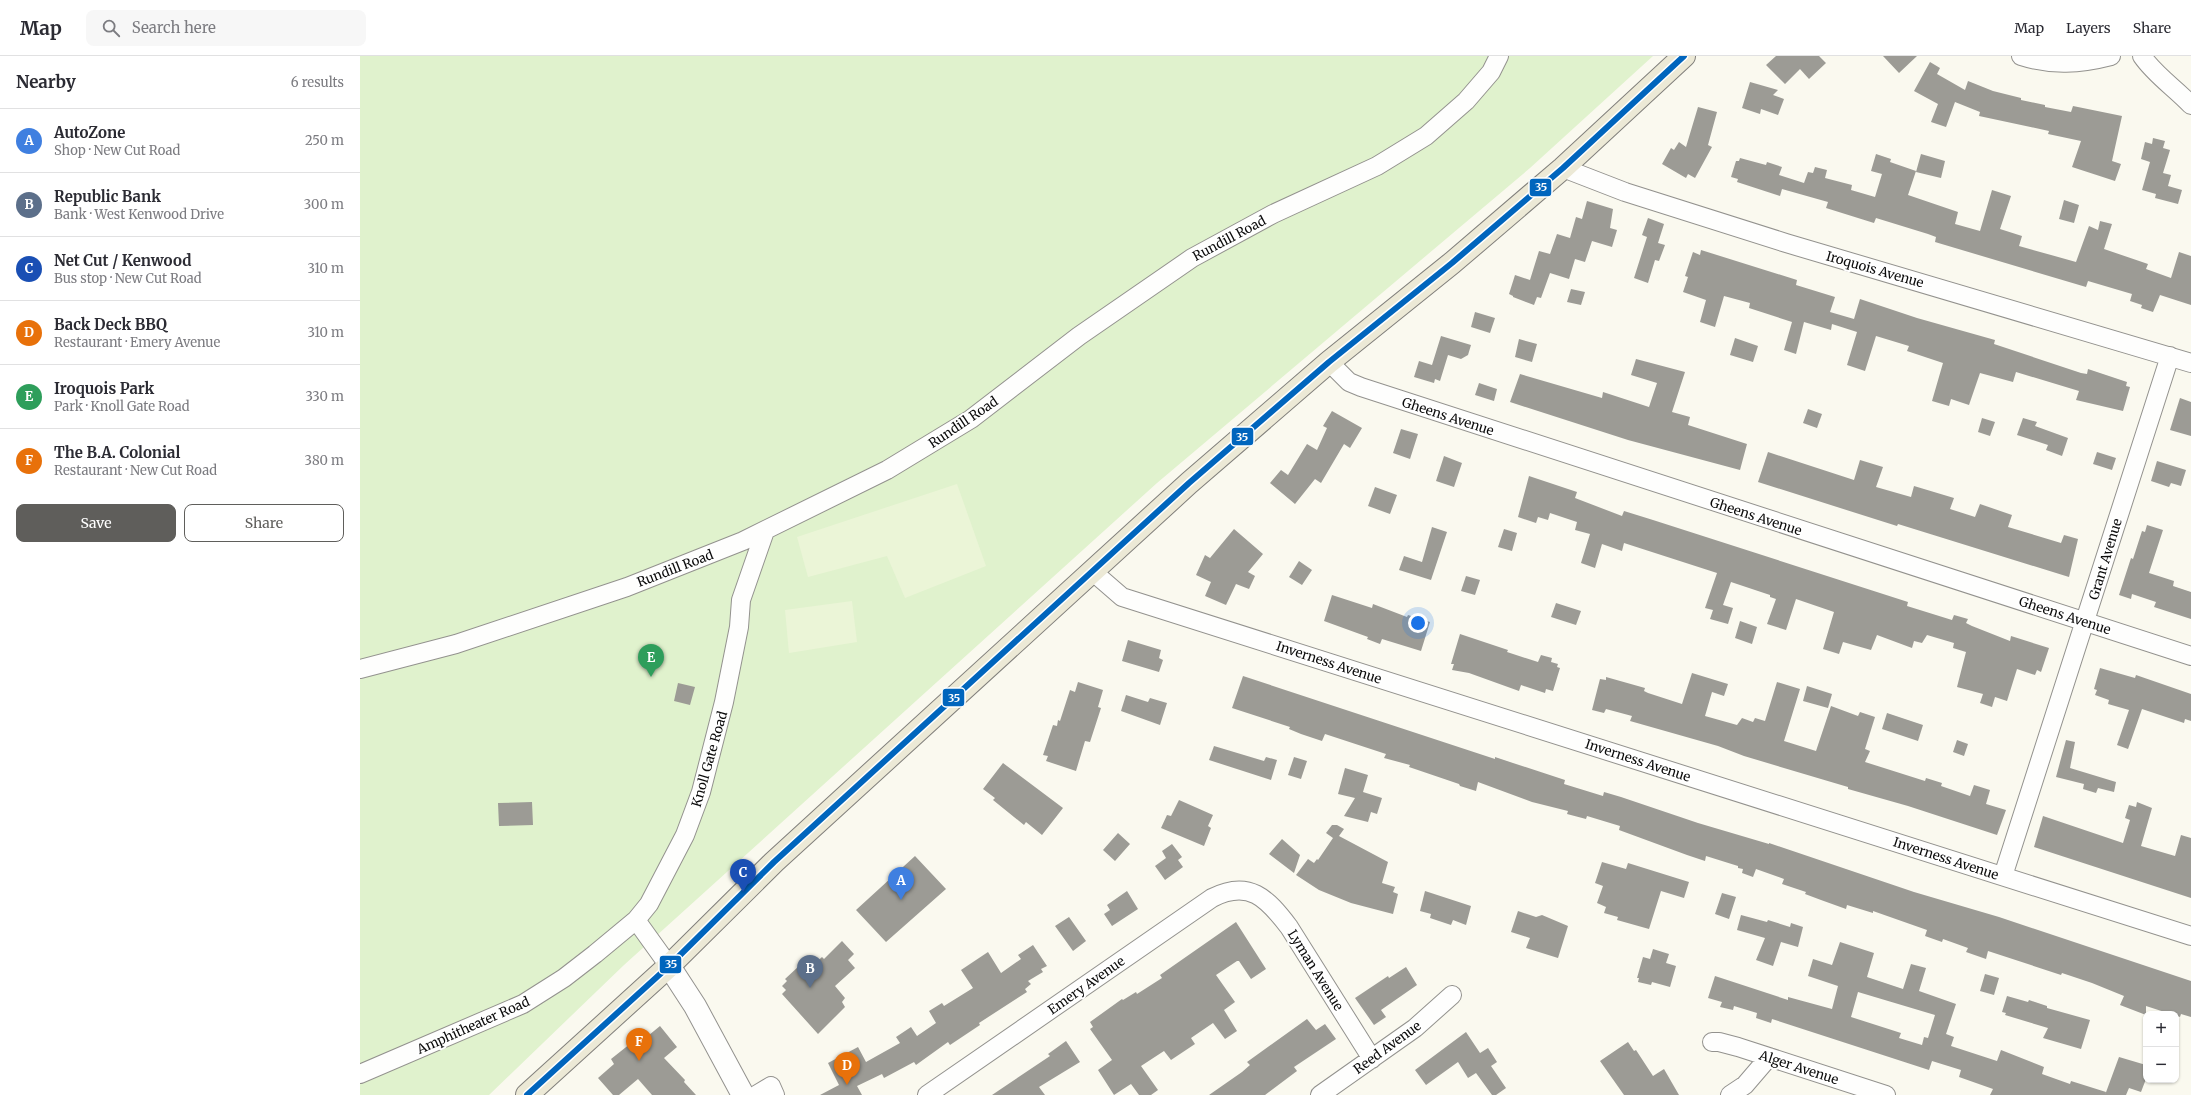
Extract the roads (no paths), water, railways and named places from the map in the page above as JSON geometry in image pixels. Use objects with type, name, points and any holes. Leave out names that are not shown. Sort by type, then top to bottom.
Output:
[{"type":"main road","points":[[527,1095],[669,966],[769,867],[1189,482],[1329,362],[1452,263],[1563,168],[1684,56]]},
{"type":"street","name":"Rundill Road","points":[[360,669],[456,644],[602,595],[700,559],[765,531],[858,486],[923,450],[971,418],[1078,336],[1209,247],[1273,214],[1377,166],[1426,136],[1466,101],[1491,72],[1499,56]]},
{"type":"street","points":[[2021,56],[2038,62],[2073,64],[2111,56]]},
{"type":"street","points":[[2142,56],[2154,72],[2178,90],[2191,105]]},
{"type":"street","name":"Iroquois Avenue","points":[[1563,168],[1625,192],[1786,243],[2191,363]]},
{"type":"street","name":"Grant Avenue","points":[[2003,876],[2086,622],[2170,356]]},
{"type":"street","name":"Gheens Avenue","points":[[1329,362],[1349,382],[1361,387],[2191,656]]},
{"type":"street","name":"Knoll Gate Road","points":[[636,920],[649,904],[674,859],[701,792],[724,702],[739,627],[741,600],[765,531]]},
{"type":"street","name":"Inverness Avenue","points":[[1092,571],[1122,597],[2191,936]]},
{"type":"street","name":"Emery Avenue","points":[[927,1095],[1212,898],[1231,891],[1250,892]]},
{"type":"street","name":"Lyman Avenue","points":[[1250,892],[1262,897],[1274,908],[1289,927],[1372,1059]]},
{"type":"street","points":[[636,920],[695,1006],[743,1095]]},
{"type":"street","name":"Amphitheater Road","points":[[360,1074],[523,1004],[564,978],[636,920]]},
{"type":"street","name":"Reed Avenue","points":[[1320,1095],[1415,1028],[1452,995]]},
{"type":"street","name":"Alger Avenue","points":[[1712,1042],[1719,1042],[1769,1057],[1886,1095]]},
{"type":"street","points":[[1730,1095],[1745,1085],[1769,1057]]},
{"type":"street","points":[[756,1095],[771,1086],[775,1095]]},
{"type":"place","name":"Iroquois Park","points":[[651,677]]},
{"type":"place","name":"Net Cut / Kenwood","points":[[743,892]]},
{"type":"place","name":"AutoZone","points":[[901,900]]},
{"type":"place","name":"Republic Bank","points":[[810,988]]},
{"type":"place","name":"The B.A. Colonial","points":[[639,1061]]},
{"type":"place","name":"Back Deck BBQ","points":[[847,1085]]}]
